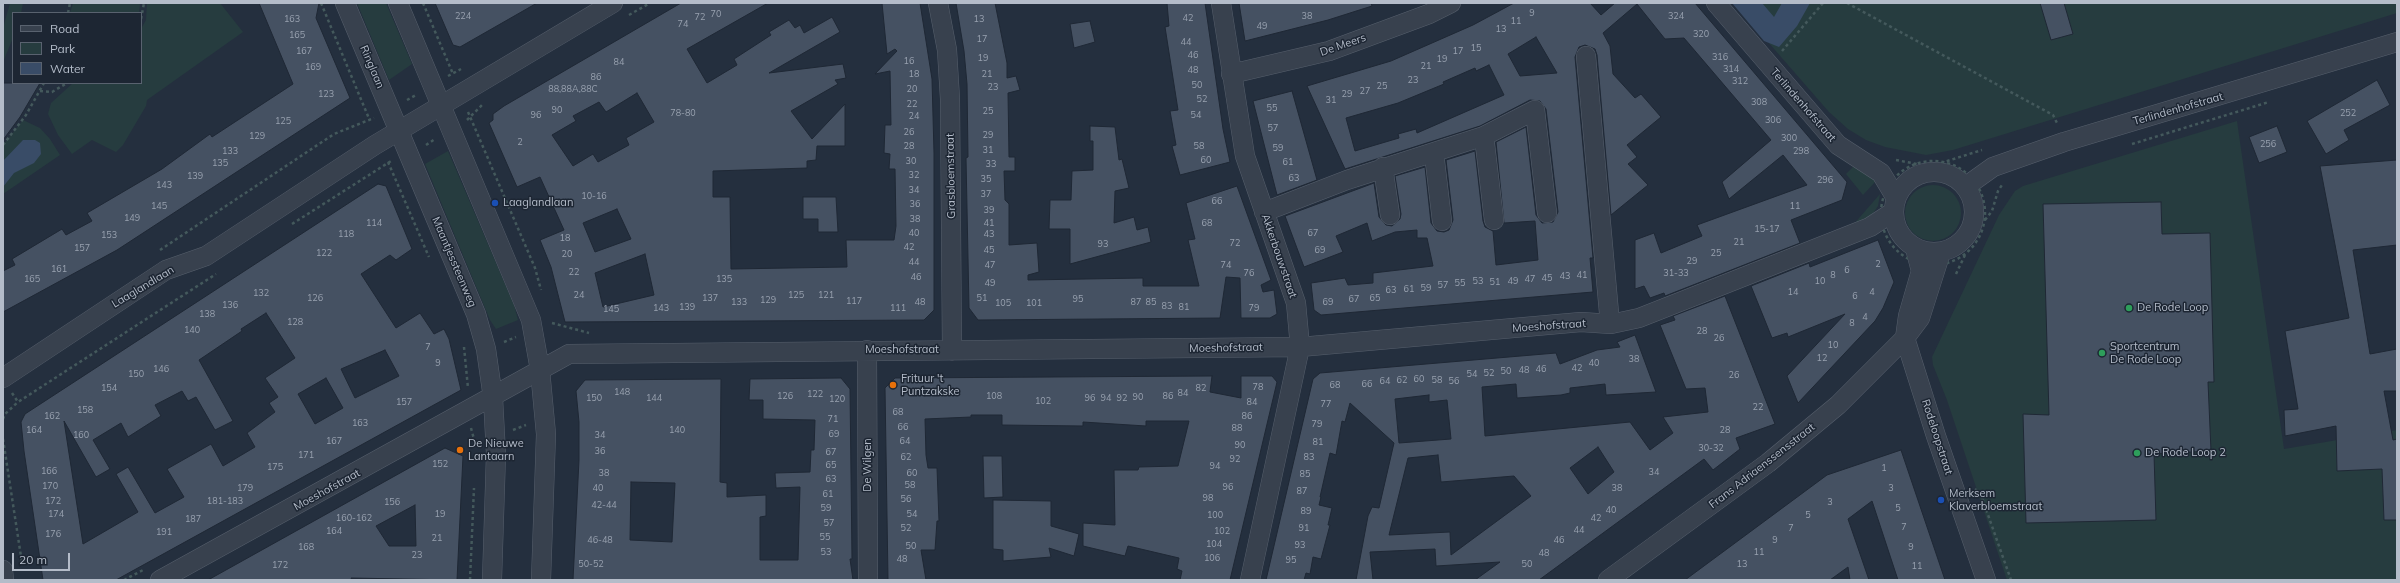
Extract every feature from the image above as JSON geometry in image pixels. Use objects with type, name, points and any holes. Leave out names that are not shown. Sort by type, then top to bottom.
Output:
[{"type":"street","name":"Ringlaan","points":[[345,3],[399,131]]},
{"type":"street","points":[[398,3],[531,320],[540,370],[546,434],[541,580]]},
{"type":"street","name":"Laaglandlaan","points":[[7,384],[166,270],[206,256],[380,142],[613,3]]},
{"type":"street","name":"Grasbloemstraat","points":[[938,3],[947,50],[950,99],[952,350]]},
{"type":"street","name":"Akkerbouwstraat","points":[[1221,3],[1245,156],[1264,212],[1285,266],[1296,303],[1300,348],[1250,580]]},
{"type":"street","name":"De Meers","points":[[1231,74],[1329,51],[1429,14],[1452,3]]},
{"type":"street","name":"Terlindenhofstraat","points":[[1716,3],[1838,145],[1881,173],[1890,204]]},
{"type":"street","name":"Terlindenhofstraat","points":[[1970,184],[1993,167],[2064,142],[2397,42]]},
{"type":"street","points":[[1586,56],[1610,324]]},
{"type":"street","points":[[1264,212],[1383,168],[1484,136],[1535,110],[1547,213]]},
{"type":"street","name":"Maantjessteenweg","points":[[399,131],[476,314],[486,349],[493,398],[496,454],[492,580]]},
{"type":"street","points":[[1484,136],[1494,220]]},
{"type":"street","points":[[1434,153],[1442,222]]},
{"type":"street","points":[[1383,168],[1390,215]]},
{"type":"street","points":[[1934,172],[1946,174],[1970,184],[1974,217],[1969,232],[1959,244],[1928,257],[1904,239],[1896,226],[1890,204],[1902,187],[1911,179],[1922,173],[1934,172]]},
{"type":"street","name":"Moeshofstraat","points":[[540,370],[569,354],[867,350],[1300,348],[1581,322],[1610,324],[1639,318],[1870,227],[1890,204]]},
{"type":"street","name":"Frans Adriaenssensstraat","points":[[1608,580],[1798,440],[1838,404],[1905,338],[1920,318],[1928,257]]},
{"type":"street","name":"Rodeloopstraat","points":[[1905,338],[1936,436],[1986,580]]},
{"type":"street","name":"De Wilgen","points":[[867,350],[868,580]]},
{"type":"street","points":[[493,398],[540,370]]},
{"type":"street","name":"Moeshofstraat","points":[[160,580],[493,398]]},
{"type":"street","points":[[3,570],[4,580]]},
{"type":"path","points":[[142,14],[144,3]]},
{"type":"path","points":[[321,3],[432,264]]},
{"type":"path","points":[[423,3],[535,268],[543,295]]},
{"type":"path","points":[[1769,66],[1823,3]]},
{"type":"path","points":[[1847,3],[2053,115],[2058,125]]},
{"type":"path","points":[[3,145],[26,115],[44,84]]},
{"type":"path","points":[[40,91],[52,92],[65,84]]},
{"type":"path","points":[[2125,146],[2277,100]]},
{"type":"path","points":[[155,253],[334,134],[370,121],[390,110]]},
{"type":"path","points":[[289,227],[388,162],[409,156]]},
{"type":"path","points":[[1965,255],[1947,264],[1928,257],[1909,260],[1894,248],[1890,204],[1903,171],[1918,164],[1933,161],[1948,164],[1963,171],[1970,184],[1983,200],[1985,220]]},
{"type":"path","points":[[1955,275],[1965,255],[1978,240],[1985,220],[1992,211],[1998,191],[2003,184]]},
{"type":"path","points":[[1890,204],[1884,196],[1890,204]]},
{"type":"path","points":[[3,419],[5,414],[18,402],[223,270]]},
{"type":"path","points":[[465,360],[486,349],[551,322],[590,334]]},
{"type":"path","points":[[464,342],[471,410],[471,428],[475,449]]},
{"type":"path","points":[[7,384],[18,402]]},
{"type":"path","points":[[3,439],[22,564]]},
{"type":"path","points":[[470,580],[474,485]]},
{"type":"path","points":[[1972,486],[1981,495],[2011,580]]},
{"type":"green space","points":[[10,3],[23,3],[21,12],[12,12],[12,40],[3,62],[3,28]]},
{"type":"green space","points":[[73,3],[139,3],[140,5],[139,12],[70,12]]},
{"type":"green space","points":[[147,3],[220,3],[243,32],[147,100],[146,106],[123,145],[116,152],[92,140],[72,154],[58,135],[48,114],[51,103],[72,84],[142,84],[142,27],[146,20]]},
{"type":"green space","points":[[357,3],[386,3],[412,64],[389,80]]},
{"type":"green space","points":[[1734,3],[2397,3],[2397,13],[1953,150],[1926,155],[1885,147],[1866,140],[1848,129],[1829,112]]},
{"type":"green space","points":[[23,120],[40,128],[50,139],[60,155],[3,194],[3,145]]},
{"type":"green space","name":"Sportcentrum De Rode Loop","points":[[2237,121],[2284,449],[2397,430],[2397,580],[2007,580],[1947,400],[1933,365],[1932,357],[1999,215],[2015,191],[2023,186]]},
{"type":"green space","points":[[448,151],[514,305],[518,320],[496,329],[490,320],[425,164]]},
{"type":"green space","points":[[1854,166],[1876,181],[1863,195],[1846,174]]},
{"type":"green space","points":[[1927,185],[1939,185],[1953,193],[1961,207],[1959,224],[1953,233],[1939,241],[1927,241],[1917,236],[1910,229],[1905,219],[1905,207],[1910,197],[1917,190]]},
{"type":"green space","points":[[1880,194],[1878,206],[1870,218],[1853,225]]},
{"type":"water","points":[[1732,3],[1762,3],[1774,17],[1782,3],[1810,3],[1797,26],[1779,47],[1764,41]]},
{"type":"water","points":[[23,140],[35,140],[40,143],[41,154],[34,163],[14,173],[3,187],[3,161]]},
{"type":"building","points":[[259,3],[319,3],[316,18],[350,98],[117,250],[3,312],[3,271],[15,265],[12,259],[62,229],[66,235],[92,221],[87,213],[162,169],[210,134],[212,137],[293,84]]},
{"type":"building","points":[[435,3],[537,3],[460,47],[453,45]]},
{"type":"building","points":[[681,3],[768,3],[687,49],[707,83],[737,65],[734,59],[771,35],[769,32],[789,20],[795,28],[800,25],[804,33],[832,17],[840,32],[769,73],[843,64],[846,78],[835,80],[838,84],[791,111],[812,139],[845,104],[845,146],[817,146],[816,160],[807,161],[807,168],[713,171],[713,197],[730,197],[731,269],[847,267],[846,240],[894,240],[896,226],[895,169],[889,169],[890,154],[884,153],[885,125],[891,125],[890,71],[875,74],[897,51],[895,49],[887,54],[882,3],[920,3],[932,79],[934,153],[934,310],[924,320],[565,322],[551,267],[540,240],[564,230],[540,177],[517,187],[489,123],[493,120],[493,114],[504,106]],"holes":[[[637,93],[654,122],[626,138],[629,145],[598,162],[593,154],[573,166],[552,135],[576,121],[573,116],[599,102],[606,112]],[[617,209],[631,239],[595,252],[583,223]],[[645,254],[654,295],[603,307],[595,273]]]},
{"type":"building","points":[[956,3],[995,3],[1007,63],[1007,78],[1016,76],[1020,90],[1008,93],[1009,157],[1015,157],[1015,171],[1004,171],[1005,200],[1009,204],[1009,245],[1037,243],[1039,272],[1028,275],[1028,280],[1143,278],[1143,286],[1199,286],[1188,240],[1195,239],[1186,203],[1237,186],[1271,280],[1261,285],[1263,292],[1274,290],[1277,314],[1270,318],[1241,318],[1240,278],[1226,277],[1220,318],[978,320],[969,308],[966,158],[968,157],[967,84],[964,51]]},
{"type":"building","points":[[1167,3],[1205,3],[1223,129],[1230,162],[1180,175],[1172,146],[1176,145],[1170,111],[1178,110],[1165,27],[1169,26]]},
{"type":"building","points":[[1239,3],[1371,3],[1372,6],[1328,20],[1245,41]]},
{"type":"building","points":[[1514,3],[1590,3],[1601,15],[1615,3],[1695,3],[1847,182],[1842,200],[1791,220],[1800,243],[1665,296],[1664,293],[1650,298],[1644,286],[1635,289],[1635,240],[1654,233],[1661,253],[1702,236],[1697,225],[1807,185],[1783,155],[1729,199],[1722,182],[1771,140],[1684,38],[1665,39],[1637,4],[1603,33],[1610,46],[1613,74],[1635,98],[1641,94],[1661,117],[1627,145],[1637,157],[1628,164],[1648,185],[1611,215],[1597,55],[1595,49],[1585,45],[1579,47],[1575,57],[1593,258],[1590,258],[1593,292],[1321,315],[1314,310],[1311,283],[1345,278],[1348,285],[1373,283],[1373,273],[1433,266],[1427,238],[1417,238],[1417,230],[1395,232],[1372,241],[1367,223],[1336,236],[1343,252],[1304,267],[1285,216],[1374,183],[1379,217],[1386,225],[1392,226],[1400,219],[1401,214],[1395,176],[1425,167],[1431,223],[1437,231],[1444,232],[1449,230],[1453,220],[1446,160],[1475,151],[1483,221],[1485,227],[1493,231],[1496,265],[1538,260],[1535,221],[1504,223],[1496,142],[1526,127],[1536,215],[1542,223],[1553,222],[1558,212],[1546,109],[1540,101],[1530,100],[1480,126],[1345,169],[1307,86],[1391,61],[1473,25]],"holes":[[[1536,37],[1557,73],[1520,76],[1508,54]],[[1489,65],[1504,95],[1417,133],[1416,129],[1398,134],[1399,138],[1355,151],[1346,118],[1398,103],[1444,84],[1443,82],[1475,68],[1476,71]]]},
{"type":"building","points":[[2040,3],[2064,3],[2073,34],[2051,40]]},
{"type":"building","points":[[1090,21],[1095,42],[1074,48],[1070,24]]},
{"type":"building","points":[[2377,80],[2390,105],[2344,130],[2349,140],[2326,154],[2307,121]]},
{"type":"building","points":[[3,83],[39,84],[20,117],[3,140]]},
{"type":"building","points":[[1292,91],[1317,180],[1277,195],[1253,101]]},
{"type":"building","points":[[1090,126],[1115,127],[1119,160],[1122,159],[1129,188],[1115,191],[1114,223],[1134,217],[1137,230],[1148,227],[1151,242],[1070,264],[1070,229],[1049,229],[1050,200],[1071,200],[1072,171],[1093,170],[1093,141],[1090,141]]},
{"type":"building","points":[[2277,126],[2287,152],[2259,163],[2249,137]]},
{"type":"building","points":[[2397,160],[2397,245],[2353,250],[2370,354],[2397,349],[2397,391],[2384,391],[2393,440],[2397,439],[2397,520],[2384,520],[2382,469],[2337,471],[2336,426],[2285,436],[2284,410],[2298,409],[2285,331],[2349,318],[2320,166]]},
{"type":"building","points":[[378,184],[386,186],[412,249],[396,260],[390,255],[361,274],[396,328],[420,313],[434,334],[444,329],[449,339],[461,390],[116,580],[43,580],[24,451],[21,422],[25,414]],"holes":[[[266,313],[295,358],[265,378],[278,397],[269,403],[275,412],[247,433],[255,447],[223,466],[211,444],[167,469],[184,497],[155,513],[128,467],[116,474],[138,512],[83,544],[64,421],[96,477],[110,469],[93,440],[121,423],[128,437],[161,416],[155,405],[182,391],[188,401],[196,397],[215,430],[233,421],[199,360],[242,331],[241,329]],[[385,350],[399,376],[355,398],[341,369]],[[326,378],[343,408],[315,424],[298,394]]]},
{"type":"building","points":[[803,197],[836,197],[838,232],[818,232],[818,219],[803,219]]},
{"type":"building","name":"De Rode Loop","points":[[2161,202],[2162,234],[2210,233],[2214,382],[2208,382],[2211,451],[2154,454],[2156,520],[2026,523],[2023,414],[2049,415],[2043,204]]},
{"type":"building","points":[[1878,240],[1894,282],[1883,308],[1875,321],[1798,403],[1787,376],[1845,314],[1788,337],[1787,333],[1772,338],[1751,286],[1809,263],[1810,267]]},
{"type":"building","points":[[1725,296],[1775,424],[1736,438],[1740,449],[1713,470],[1704,459],[1539,580],[1475,580],[1500,562],[1436,566],[1435,549],[1370,552],[1373,580],[1356,580],[1368,516],[1372,507],[1379,508],[1394,443],[1350,403],[1345,422],[1342,421],[1336,455],[1330,453],[1320,497],[1319,505],[1332,508],[1328,525],[1330,525],[1321,559],[1313,557],[1310,574],[1306,573],[1304,580],[1266,580],[1313,379],[1320,373],[1556,353],[1560,364],[1597,350],[1620,347],[1617,342],[1635,335],[1656,392],[1606,395],[1605,384],[1570,388],[1570,393],[1561,395],[1517,398],[1516,384],[1482,387],[1485,436],[1630,422],[1650,450],[1673,433],[1663,417],[1708,412],[1705,388],[1686,389],[1660,325],[1675,320],[1673,316]],"holes":[[[1429,395],[1429,402],[1447,400],[1451,439],[1399,443],[1395,399]],[[1598,447],[1614,472],[1588,494],[1570,468]],[[1438,455],[1441,482],[1514,476],[1531,496],[1451,555],[1450,532],[1389,535],[1408,458]]]},
{"type":"building","points":[[1212,376],[1210,392],[1241,398],[1241,376],[1272,376],[1277,382],[1230,580],[1180,580],[1182,571],[1177,569],[1179,558],[1128,546],[1125,556],[1083,546],[1083,523],[1115,525],[1114,470],[1138,470],[1139,467],[1178,466],[1189,421],[1146,421],[1146,426],[1083,422],[1083,426],[1002,425],[1002,415],[971,415],[971,417],[925,419],[926,455],[928,468],[937,468],[939,521],[937,521],[935,550],[921,550],[926,580],[888,580],[885,388],[895,378]]},
{"type":"building","points":[[841,378],[850,389],[852,559],[850,559],[853,580],[573,580],[579,460],[579,422],[576,391],[585,380],[721,379],[720,482],[727,483],[727,497],[766,495],[766,516],[760,517],[760,560],[798,560],[800,487],[776,488],[775,473],[810,472],[811,450],[814,450],[815,420],[763,419],[763,400],[749,400],[750,379]],"holes":[[[631,482],[675,483],[672,542],[630,540]]]},
{"type":"building","points":[[445,448],[463,456],[457,580],[351,578],[352,580],[208,580]],"holes":[[[415,505],[416,546],[389,546],[376,526]]]},
{"type":"building","points":[[1901,450],[1945,580],[1898,580],[1872,501],[1848,519],[1869,580],[1850,580],[1848,567],[1830,580],[1685,580],[1827,475]]},
{"type":"building","points":[[983,456],[1002,456],[1003,497],[984,498]]},
{"type":"building","points":[[993,500],[1051,501],[1051,526],[1079,534],[1074,556],[1049,548],[1051,557],[1003,561],[1003,550],[993,549]]},
{"type":"place","name":"Laaglandlaan","points":[[495,203]]},
{"type":"place","name":"De Rode Loop","points":[[2129,308]]},
{"type":"place","name":"Sportcentrum De Rode Loop","points":[[2102,353]]},
{"type":"place","name":"Frituur 't Puntzakske","points":[[893,385]]},
{"type":"place","name":"De Nieuwe Lantaarn","points":[[460,450]]},
{"type":"place","name":"De Rode Loop 2","points":[[2137,453]]},
{"type":"place","name":"Merksem Klaverbloemstraat","points":[[1941,500]]}]
